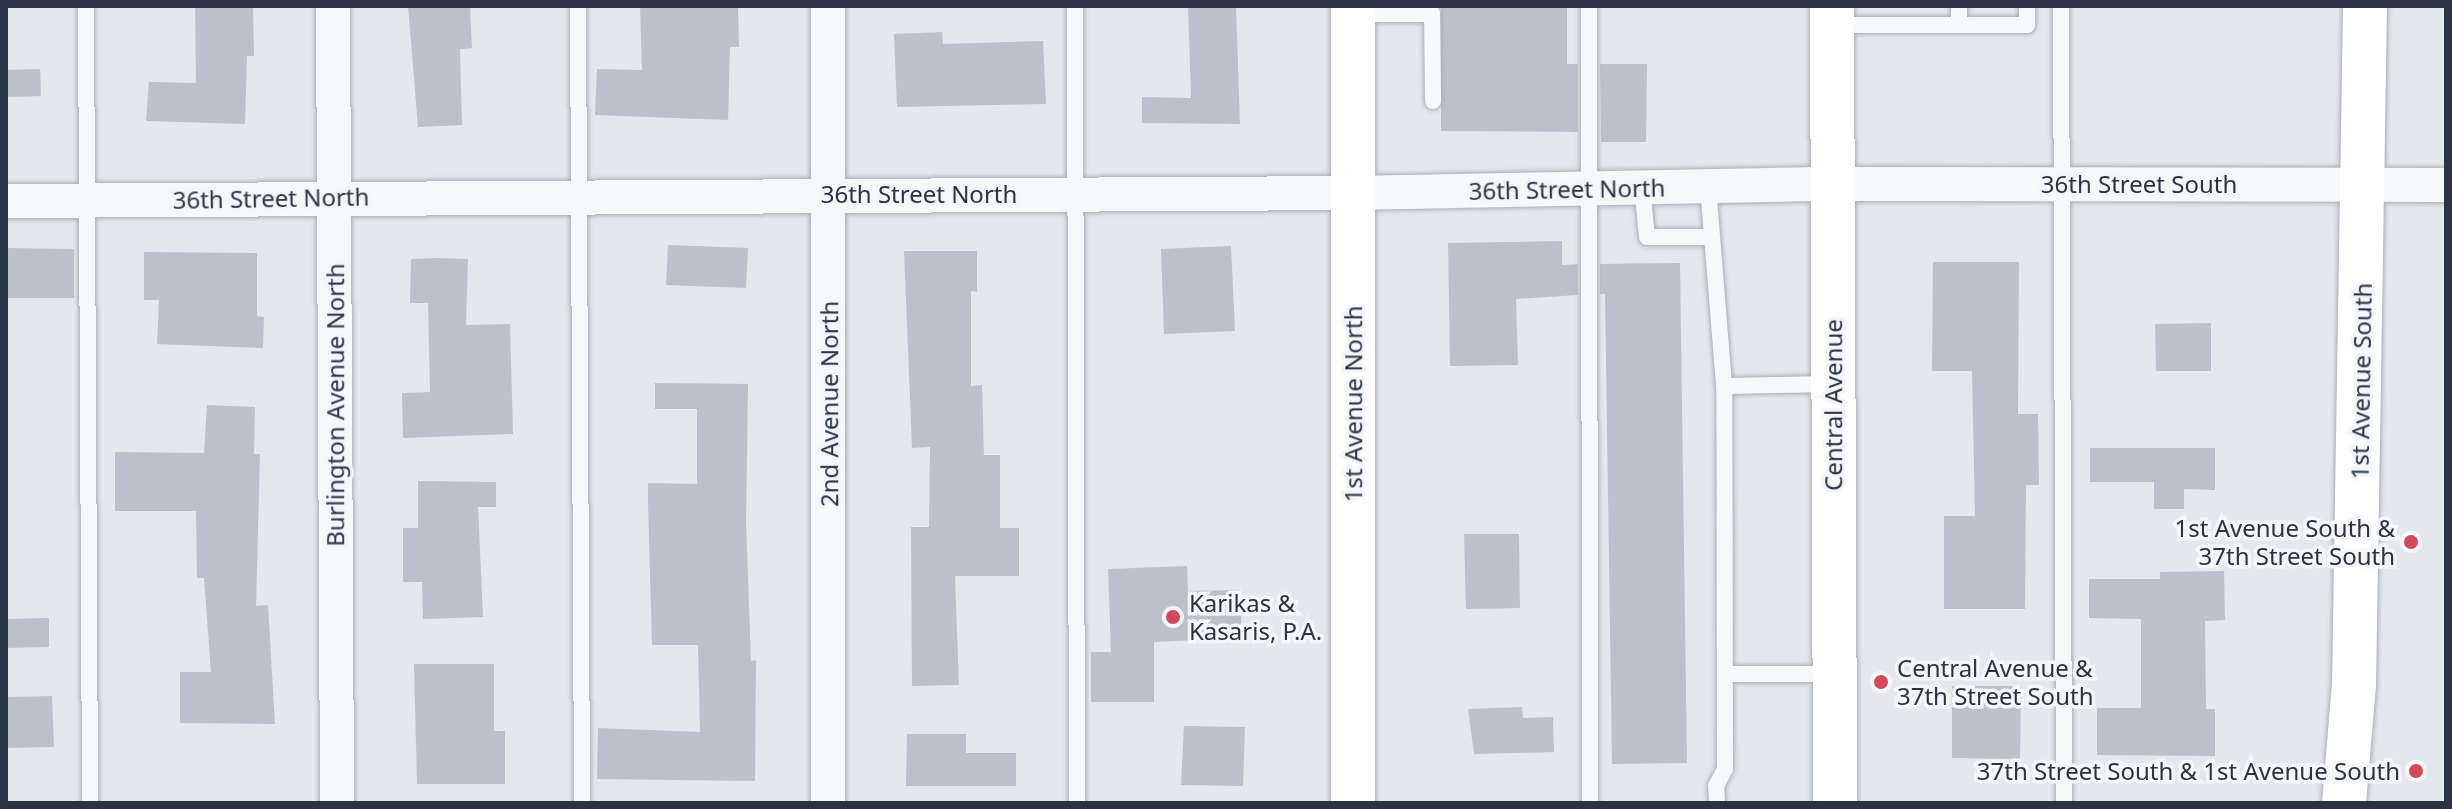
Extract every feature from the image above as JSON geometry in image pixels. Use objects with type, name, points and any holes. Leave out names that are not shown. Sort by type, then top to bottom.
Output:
[{"type":"main road","name":"1st Avenue South","points":[[2344,803],[2354,685],[2365,185],[2365,6]]},
{"type":"main road","name":"1st Avenue North","points":[[1353,10],[1353,803]]},
{"type":"main road","name":"Central Avenue","points":[[1832,16],[1835,803]]},
{"type":"street","name":"Burlington Avenue North","points":[[333,6],[337,803]]},
{"type":"street","name":"2nd Avenue North","points":[[828,6],[828,803]]},
{"type":"street","name":"36th Street North","points":[[6,201],[1353,193],[1832,184]]},
{"type":"street","name":"36th Street South","points":[[1832,184],[2446,185]]},
{"type":"lane","points":[[86,6],[90,803]]},
{"type":"lane","points":[[578,6],[582,803]]},
{"type":"lane","points":[[1075,6],[1077,803]]},
{"type":"lane","points":[[1589,6],[1590,803]]},
{"type":"lane","points":[[1959,6],[1959,25]]},
{"type":"lane","points":[[1832,16],[1959,25],[2027,25],[2027,6]]},
{"type":"lane","points":[[2061,6],[2064,803]]},
{"type":"lane","points":[[1353,10],[1432,14],[1433,101]]},
{"type":"lane","points":[[1708,186],[1724,386],[1725,769],[1716,786],[1717,803]]},
{"type":"lane","points":[[1642,187],[1647,237],[1710,237]]},
{"type":"lane","points":[[1724,386],[1833,384]]},
{"type":"lane","points":[[1726,674],[1834,674]]},
{"type":"building","points":[[195,6],[253,6],[254,56],[247,56],[245,124],[146,121],[149,82],[196,83]]},
{"type":"building","points":[[408,6],[470,6],[472,48],[460,49],[462,125],[418,127]]},
{"type":"building","points":[[640,6],[738,6],[739,47],[730,47],[728,120],[595,115],[597,69],[642,70]]},
{"type":"building","points":[[1188,6],[1236,6],[1240,124],[1142,123],[1142,97],[1191,98]]},
{"type":"building","points":[[1441,6],[1567,6],[1567,64],[1578,64],[1578,132],[1441,131]]},
{"type":"building","points":[[942,32],[943,44],[1043,41],[1046,104],[897,107],[894,34]]},
{"type":"building","points":[[1600,64],[1647,64],[1646,142],[1601,142]]},
{"type":"building","points":[[40,69],[41,96],[6,97],[6,70]]},
{"type":"building","points":[[1562,241],[1562,265],[1578,264],[1578,295],[1516,299],[1518,365],[1450,366],[1448,243]]},
{"type":"building","points":[[668,245],[748,248],[746,288],[666,285]]},
{"type":"building","points":[[1231,246],[1235,331],[1164,334],[1161,249]]},
{"type":"building","points":[[6,248],[74,249],[74,298],[6,298]]},
{"type":"building","points":[[904,251],[977,251],[977,292],[971,291],[971,386],[982,385],[984,455],[1000,455],[1000,528],[1019,528],[1019,576],[955,576],[959,685],[912,686],[911,527],[929,527],[930,447],[912,448]]},
{"type":"building","points":[[144,252],[257,253],[257,316],[264,317],[263,348],[157,344],[159,300],[144,300]]},
{"type":"building","points":[[411,259],[468,259],[466,325],[510,324],[513,434],[403,438],[402,393],[430,392],[428,303],[410,303]]},
{"type":"building","points":[[1933,262],[2019,262],[2018,414],[2038,414],[2039,485],[2026,485],[2025,609],[1944,609],[1944,516],[1975,516],[1972,371],[1932,371]]},
{"type":"building","points":[[1680,263],[1687,763],[1612,764],[1605,294],[1600,294],[1600,264]]},
{"type":"building","points":[[2211,323],[2211,371],[2156,371],[2155,324]]},
{"type":"building","points":[[655,383],[748,384],[746,522],[751,661],[756,660],[755,781],[597,779],[598,728],[700,732],[698,645],[652,645],[648,504],[648,483],[697,484],[697,409],[655,409]]},
{"type":"building","points":[[207,405],[255,407],[254,454],[260,454],[256,606],[268,605],[275,724],[180,723],[180,672],[211,672],[204,578],[197,578],[196,511],[115,511],[115,452],[204,453]]},
{"type":"building","points":[[2090,448],[2215,448],[2215,490],[2184,489],[2184,509],[2154,509],[2154,482],[2090,482]]},
{"type":"building","points":[[418,481],[496,482],[496,507],[478,507],[483,617],[423,619],[422,582],[403,582],[403,528],[418,528]]},
{"type":"building","points":[[1464,534],[1519,534],[1520,608],[1466,609]]},
{"type":"building","points":[[1187,566],[1188,591],[1240,590],[1242,638],[1154,642],[1154,702],[1091,702],[1091,652],[1111,652],[1108,569]]},
{"type":"building","points":[[2224,571],[2225,620],[2205,621],[2206,709],[2215,709],[2215,756],[2097,755],[2097,708],[2141,708],[2141,619],[2089,618],[2089,579],[2160,579],[2160,572]]},
{"type":"building","points":[[49,618],[49,647],[6,648],[6,619]]},
{"type":"building","points":[[414,664],[494,664],[494,731],[505,731],[505,784],[417,784]]},
{"type":"building","points":[[1952,686],[2021,686],[2020,759],[1952,758]]},
{"type":"building","points":[[52,696],[54,747],[6,748],[6,697]]},
{"type":"building","points":[[1522,707],[1523,718],[1553,717],[1554,752],[1474,754],[1468,709]]},
{"type":"building","points":[[1184,726],[1245,727],[1243,786],[1181,785]]},
{"type":"building","points":[[907,734],[966,734],[966,753],[1016,753],[1016,786],[906,786]]},
{"type":"place","name":"1st Avenue South & 37th Street South","points":[[2411,542]]},
{"type":"place","name":"Karikas & Kasaris, P.A.","points":[[1173,617]]},
{"type":"place","name":"Central Avenue & 37th Street South","points":[[1881,682]]},
{"type":"place","name":"37th Street South & 1st Avenue South","points":[[2416,771]]}]
